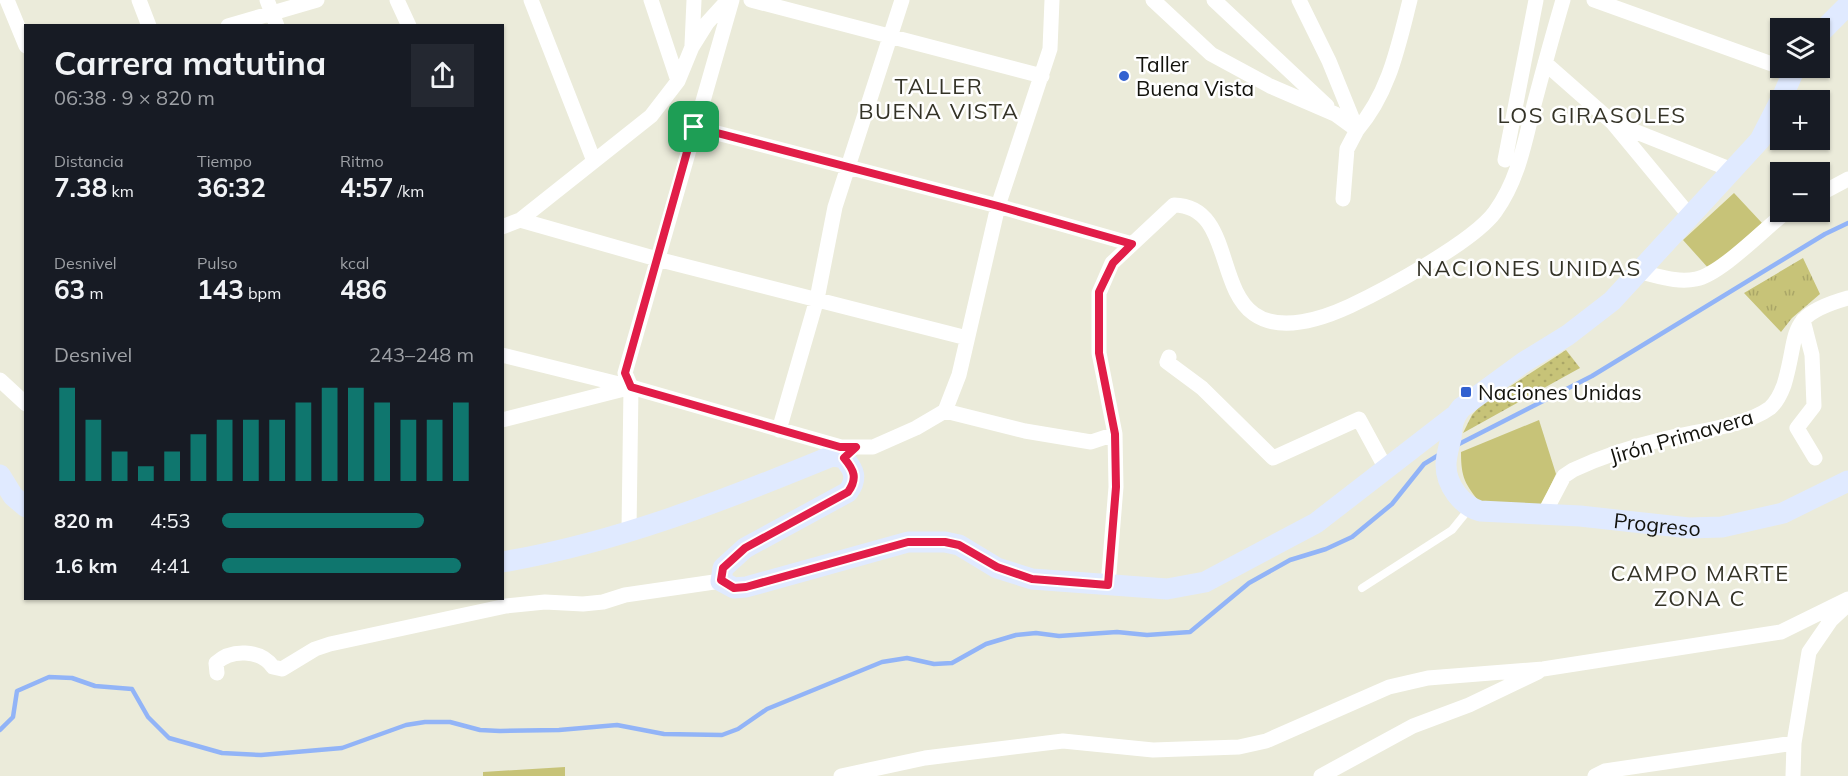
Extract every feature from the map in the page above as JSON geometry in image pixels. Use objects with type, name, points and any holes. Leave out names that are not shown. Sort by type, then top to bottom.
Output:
[{"type":"street","points":[[8,0],[24,41]]},
{"type":"street","points":[[139,0],[148,24]]},
{"type":"street","points":[[235,24],[317,0]]},
{"type":"street","points":[[398,0],[408,24]]},
{"type":"street","points":[[531,0],[594,161]]},
{"type":"street","points":[[651,0],[678,81]]},
{"type":"street","points":[[692,47],[694,0]]},
{"type":"street","points":[[504,228],[520,220],[651,116],[678,81],[692,47],[707,23],[730,0]]},
{"type":"street","points":[[629,530],[631,387],[625,373],[730,0]]},
{"type":"street","points":[[751,0],[1042,76]]},
{"type":"street","points":[[779,430],[817,299],[835,207],[902,0]]},
{"type":"street","points":[[504,562],[606,540],[629,530],[745,492],[832,456],[873,447],[945,411],[959,375],[998,206],[1050,49],[1052,0]]},
{"type":"street","points":[[1052,23],[1064,0]]},
{"type":"street","points":[[1153,0],[1211,54],[1270,87],[1335,114]]},
{"type":"street","points":[[1215,0],[1335,114],[1357,130]]},
{"type":"street","points":[[1299,0],[1329,61],[1357,130]]},
{"type":"street","points":[[1343,199],[1347,149],[1357,130],[1373,112],[1385,89],[1410,0]]},
{"type":"street","points":[[1504,160],[1536,0]]},
{"type":"street","points":[[1108,585],[1116,487],[1115,434],[1099,353],[1099,292],[1113,263],[1174,205],[1189,206],[1208,220],[1243,304],[1256,315],[1269,321],[1289,323],[1339,311],[1382,291],[1459,242],[1495,212],[1515,177],[1563,0]]},
{"type":"street","points":[[1594,0],[1770,62]]},
{"type":"street","points":[[1830,23],[1848,5]]},
{"type":"street","points":[[1545,63],[1612,122],[1689,215]]},
{"type":"street","points":[[217,674],[216,663],[222,657],[232,654],[254,654],[267,659],[273,667],[282,669],[330,644],[468,613],[545,603],[593,603],[625,595],[721,580],[734,588],[754,586],[858,554],[908,542],[945,542],[959,545],[997,567],[1032,579],[1167,589],[1205,582],[1316,522],[1453,417],[1475,396],[1595,315],[1640,272],[1689,215],[1760,140],[1770,121]]},
{"type":"street","points":[[1612,122],[1732,170]]},
{"type":"street","points":[[694,127],[998,206],[1132,244]]},
{"type":"street","points":[[1830,189],[1848,180]]},
{"type":"street","points":[[520,220],[657,259],[967,338]]},
{"type":"street","points":[[1640,272],[1679,280],[1696,279],[1712,274],[1774,222]]},
{"type":"street","points":[[1815,458],[1797,428],[1814,406],[1812,355],[1803,320],[1822,306],[1848,298]]},
{"type":"street","name":"Jirón Primavera","points":[[1544,514],[1564,476],[1573,470],[1653,441],[1748,418],[1772,406],[1782,391],[1796,328],[1803,320]]},
{"type":"street","points":[[504,355],[631,387],[840,447],[850,452]]},
{"type":"street","points":[[1168,357],[1167,362],[1210,396],[1274,458],[1359,419],[1385,467]]},
{"type":"street","points":[[0,380],[24,402]]},
{"type":"street","points":[[504,419],[631,387]]},
{"type":"street","points":[[945,411],[1025,431],[1091,442],[1115,434]]},
{"type":"street","points":[[1453,417],[1446,466],[1449,480],[1465,504]]},
{"type":"street","points":[[721,580],[723,568],[745,548],[848,492],[855,483],[850,452]]},
{"type":"street","points":[[0,476],[13,496],[24,505]]},
{"type":"street","name":"Progreso","points":[[1465,504],[1689,528],[1722,527],[1783,513],[1848,481]]},
{"type":"street","points":[[841,776],[925,758],[1063,741],[1153,750],[1239,747],[1266,741],[1389,687],[1428,678],[1543,669],[1781,632],[1848,599]]},
{"type":"street","points":[[1793,776],[1794,743],[1809,652],[1830,620],[1848,604]]},
{"type":"street","points":[[1830,620],[1848,622]]},
{"type":"street","points":[[1321,776],[1413,726],[1469,705],[1543,669]]},
{"type":"street","points":[[1595,776],[1605,771],[1794,743]]},
{"type":"lane","points":[[1362,588],[1452,531],[1465,504]]},
{"type":"green space","points":[[1734,193],[1762,223],[1710,270],[1683,240]]},
{"type":"green space","points":[[1803,258],[1820,294],[1792,318],[1781,332],[1744,293]]},
{"type":"green space","points":[[1566,350],[1580,368],[1463,433],[1472,415],[1480,406]]},
{"type":"green space","points":[[1539,420],[1556,474],[1541,506],[1481,504],[1465,480],[1461,452]]},
{"type":"green space","points":[[565,767],[565,776],[483,776],[483,772]]},
{"type":"waterway","points":[[1457,445],[1592,376],[1825,234],[1848,223]]},
{"type":"waterway","points":[[0,730],[13,717],[17,691],[49,677],[72,678],[95,686],[132,689],[148,717],[169,738],[222,753],[261,755],[342,748],[406,725],[425,722],[450,722],[480,730],[500,731],[559,730],[617,725],[664,734],[722,735],[738,729],[767,709],[882,662],[907,658],[934,664],[952,663],[986,644],[1016,635],[1036,633],[1059,636],[1117,632],[1147,635],[1190,632],[1249,583],[1290,560],[1326,549],[1352,537],[1392,504],[1424,464],[1442,453]]},
{"type":"place","name":"Taller Buena Vista","points":[[1124,76]]},
{"type":"place","name":"Naciones Unidas","points":[[1466,392]]},
{"type":"district","name":"TALLER BUENA VISTA","points":[[939,98]]},
{"type":"district","name":"LOS GIRASOLES","points":[[1592,115]]},
{"type":"district","name":"NACIONES UNIDAS","points":[[1529,268]]},
{"type":"district","name":"CAMPO MARTE ZONA C","points":[[1700,586]]},
{"type":"route","points":[[694,127],[998,206],[1132,244],[1113,263],[1099,292],[1099,353],[1115,434],[1116,487],[1108,585],[1032,579],[997,567],[959,545],[945,542],[908,542],[858,554],[763,584],[746,587],[734,588],[721,580],[723,568],[745,548],[848,492],[855,483],[854,470],[844,458],[856,447],[840,447],[631,387],[625,373],[694,127]]}]
